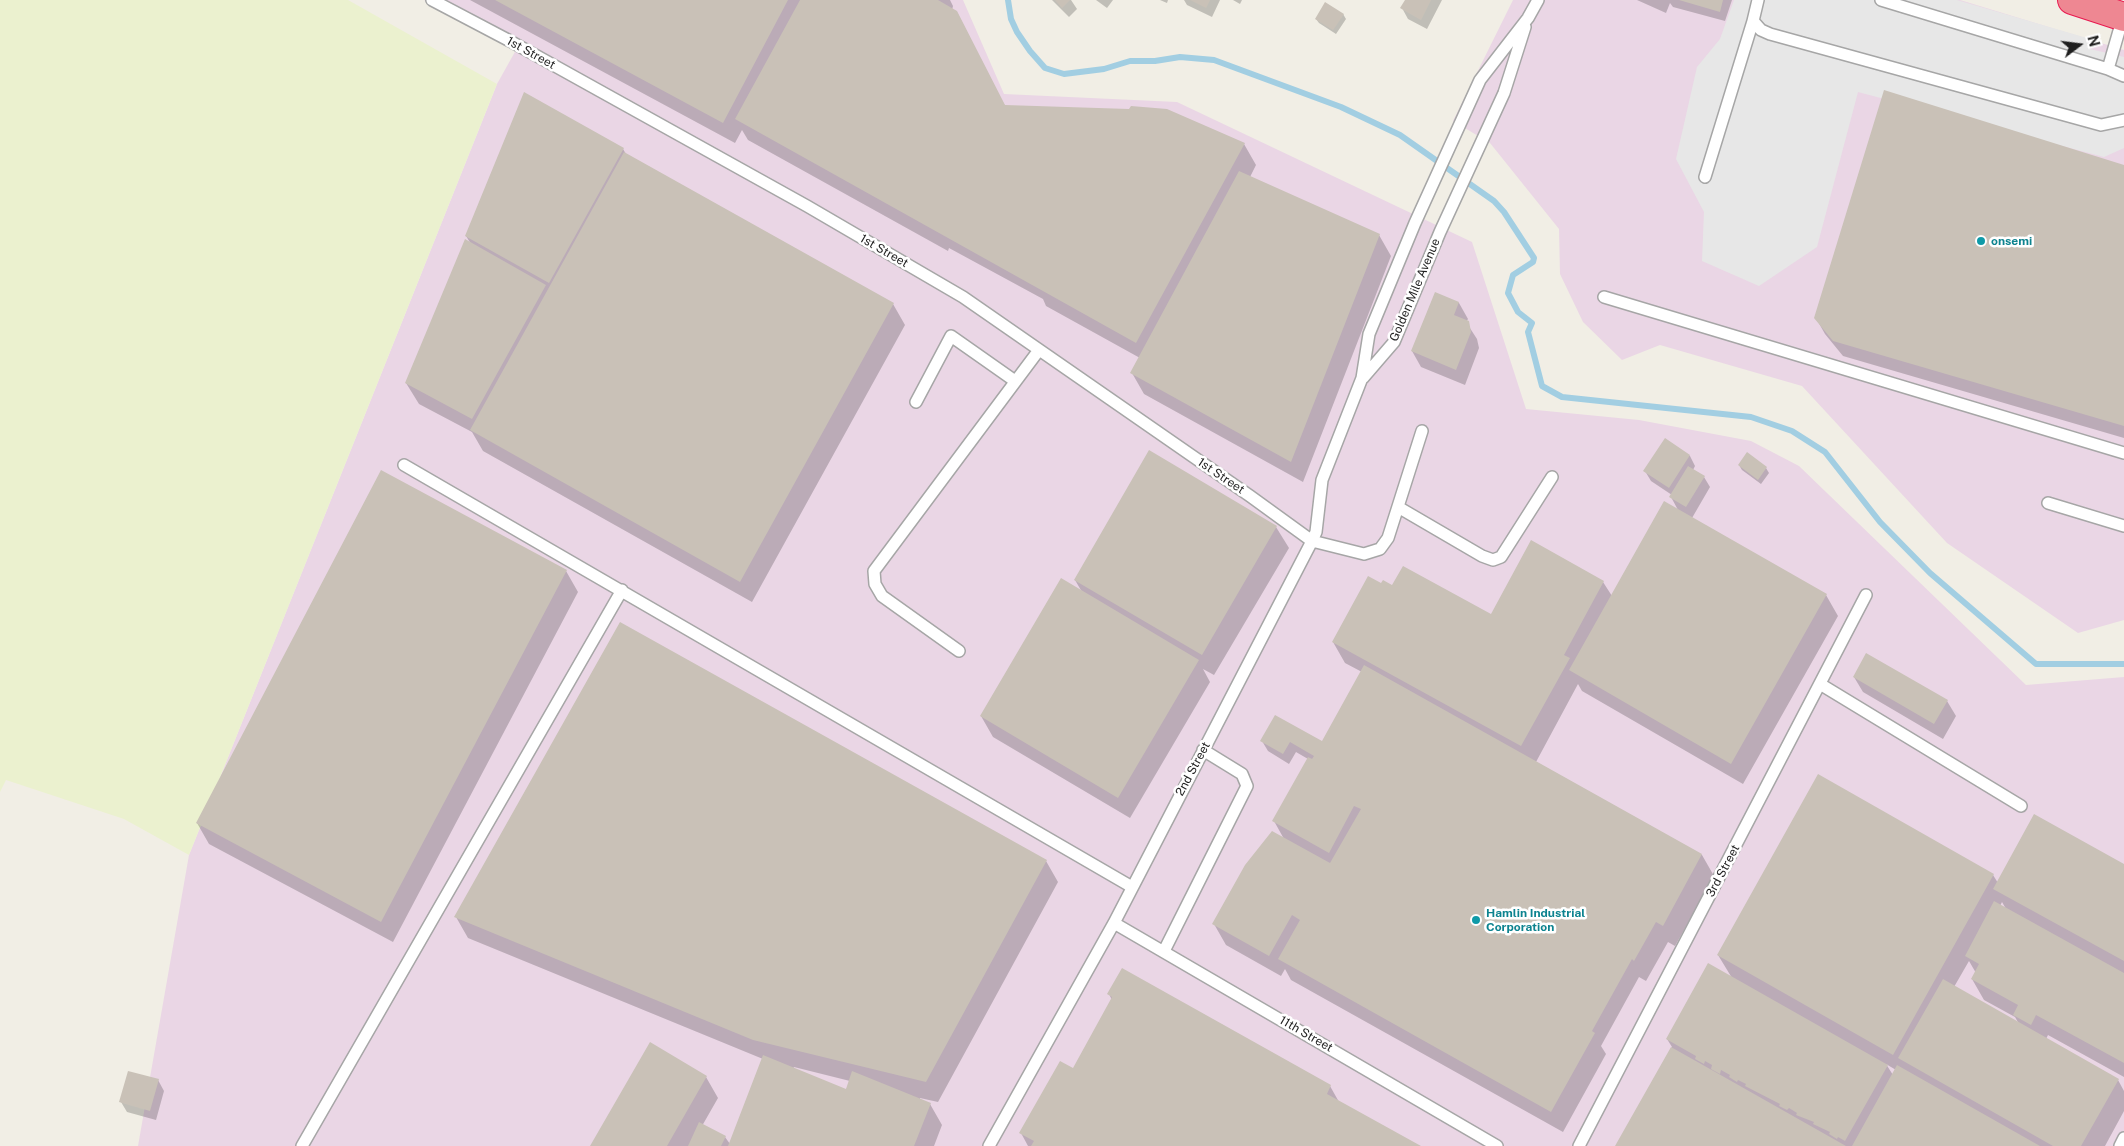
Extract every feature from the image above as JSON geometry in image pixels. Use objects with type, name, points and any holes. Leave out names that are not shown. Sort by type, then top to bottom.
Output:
[{"type":"highway","points":[[2072,0],[2124,17]]},
{"type":"lane","name":"1st Street","points":[[432,0],[824,216],[963,297],[1250,496],[1312,542]]},
{"type":"lane","name":"Golden Mile Avenue","points":[[1362,378],[1369,334],[1460,122],[1480,80],[1528,18],[1538,0]]},
{"type":"lane","points":[[1705,177],[1758,0]]},
{"type":"lane","points":[[1881,0],[2108,69],[2124,76]]},
{"type":"lane","points":[[2108,69],[2124,17]]},
{"type":"lane","name":"Golden Mile Avenue","points":[[1362,378],[1394,342],[1484,132],[1504,93],[1528,18]]},
{"type":"lane","points":[[1753,21],[1761,30],[1770,34],[2101,125],[2124,120]]},
{"type":"lane","points":[[1604,297],[2124,453]]},
{"type":"lane","points":[[916,402],[951,336],[1015,380]]},
{"type":"lane","points":[[959,651],[882,596],[875,584],[874,571],[1039,350]]},
{"type":"lane","name":"2nd Street","points":[[989,1146],[1114,923],[1312,542],[1316,532],[1322,480],[1362,378]]},
{"type":"lane","points":[[1312,542],[1364,554],[1380,549],[1388,538],[1422,431]]},
{"type":"lane","points":[[404,465],[1132,887]]},
{"type":"lane","points":[[1398,507],[1482,556],[1493,560],[1502,557],[1552,476]]},
{"type":"lane","points":[[2048,503],[2124,526]]},
{"type":"lane","points":[[302,1146],[622,590]]},
{"type":"lane","name":"3rd Street","points":[[1579,1146],[1866,595]]},
{"type":"lane","points":[[1820,684],[2021,806]]},
{"type":"lane","points":[[1164,951],[1247,786],[1242,774],[1203,750]]},
{"type":"lane","name":"11th Street","points":[[1114,923],[1497,1146]]},
{"type":"lane","points":[[2120,1146],[2124,1138]]},
{"type":"shaded area","points":[[424,0],[963,0],[1004,94],[1177,102],[1472,242],[1526,409],[1639,420],[1751,441],[1799,466],[2026,685],[2124,677],[2124,1146],[138,1146],[189,855],[497,84],[516,50]]},
{"type":"shaded area","points":[[1513,0],[1960,0],[2124,50],[2124,620],[2078,633],[1947,543],[1802,386],[1660,345],[1622,360],[1583,322],[1560,274],[1559,229],[1490,143],[1453,121]]},
{"type":"shaded area","points":[[1734,0],[1957,0],[2087,38],[2090,49],[2124,57],[2124,148],[2104,157],[1858,92],[1817,247],[1759,286],[1702,261],[1704,212],[1676,159],[1697,67],[1720,39]]},
{"type":"green space","points":[[0,0],[348,0],[497,84],[189,855],[124,819],[6,780],[0,792]]},
{"type":"building","points":[[495,0],[788,0],[723,123]]},
{"type":"building","points":[[800,0],[938,0],[957,11],[1005,105],[1129,109],[1131,106],[1167,109],[1245,143],[1136,343],[735,119]]},
{"type":"building","points":[[1055,0],[1070,0],[1062,8]]},
{"type":"building","points":[[1190,0],[1210,0],[1206,8]]},
{"type":"building","points":[[1405,0],[1431,0],[1421,20],[1400,8]]},
{"type":"building","points":[[1679,0],[1723,0],[1720,12]]},
{"type":"building","points":[[1325,2],[1344,14],[1333,30],[1315,19]]},
{"type":"building","name":"onsemi","points":[[1884,90],[2124,165],[2124,426],[1833,341],[1814,318]]},
{"type":"building","points":[[524,92],[624,148],[549,283],[465,236]]},
{"type":"building","points":[[624,152],[894,303],[740,582],[470,430]]},
{"type":"building","points":[[1239,171],[1380,234],[1291,462],[1130,373]]},
{"type":"building","points":[[465,239],[546,285],[472,419],[405,383]]},
{"type":"building","points":[[1435,292],[1459,302],[1454,315],[1469,321],[1471,332],[1456,370],[1411,351]]},
{"type":"building","points":[[1665,438],[1690,455],[1669,488],[1643,471]]},
{"type":"building","points":[[1149,450],[1277,526],[1202,655],[1074,580]]},
{"type":"building","points":[[1747,452],[1767,467],[1758,480],[1738,465]]},
{"type":"building","points":[[1688,466],[1705,476],[1686,507],[1669,497]]},
{"type":"building","points":[[381,470],[567,570],[381,922],[196,823]]},
{"type":"building","points":[[1664,501],[1827,594],[1731,764],[1569,670]]},
{"type":"building","points":[[1531,540],[1604,581],[1564,655],[1570,658],[1521,746],[1332,642],[1368,576],[1381,583],[1383,580],[1392,585],[1403,566],[1491,614]]},
{"type":"building","points":[[1061,578],[1199,660],[1118,798],[980,716]]},
{"type":"building","points":[[620,622],[1047,860],[926,1082],[753,1040],[454,917]]},
{"type":"building","points":[[1866,653],[1948,700],[1934,724],[1853,677]]},
{"type":"building","points":[[1364,665],[1702,854],[1663,926],[1656,922],[1634,961],[1632,959],[1592,1031],[1595,1033],[1551,1112],[1278,959],[1300,920],[1292,915],[1269,956],[1212,924],[1245,865],[1272,831],[1330,863],[1361,809],[1354,806],[1329,853],[1272,821],[1308,757],[1312,759],[1314,756],[1290,742],[1283,754],[1260,741],[1275,715],[1322,741]]},
{"type":"building","points":[[1818,774],[1994,874],[1893,1055],[1717,955]]},
{"type":"building","points":[[2034,814],[2124,864],[2124,961],[1993,889]]},
{"type":"building","points":[[1994,901],[2124,973],[2124,1063],[2036,1015],[2031,1025],[2013,1015],[2018,1005],[1971,979],[1979,964],[1965,956]]},
{"type":"building","points":[[1708,963],[1888,1065],[1845,1141],[1838,1137],[1837,1139],[1829,1134],[1830,1132],[1813,1124],[1814,1122],[1796,1115],[1797,1113],[1789,1108],[1787,1110],[1779,1106],[1780,1104],[1745,1086],[1746,1084],[1738,1080],[1737,1082],[1721,1070],[1720,1074],[1711,1069],[1712,1065],[1705,1061],[1704,1064],[1695,1059],[1696,1056],[1666,1039]]},
{"type":"building","points":[[1122,968],[1331,1085],[1327,1094],[1421,1146],[1031,1146],[1034,1141],[1019,1133],[1060,1061],[1073,1068],[1112,997],[1107,994]]},
{"type":"building","points":[[1943,979],[2119,1079],[2081,1146],[2053,1146],[1898,1058]]},
{"type":"building","points":[[650,1042],[707,1076],[667,1146],[590,1146]]},
{"type":"building","points":[[1671,1047],[1710,1069],[1846,1146],[1615,1146]]},
{"type":"building","points":[[763,1055],[846,1089],[852,1071],[931,1103],[914,1146],[728,1146]]},
{"type":"building","points":[[1897,1065],[2040,1146],[1852,1146]]},
{"type":"building","points":[[128,1071],[159,1079],[150,1111],[119,1102]]},
{"type":"building","points":[[699,1122],[726,1136],[721,1146],[688,1146]]},
{"type":"waterway","points":[[1008,0],[1011,19],[1017,32],[1045,68],[1064,74],[1104,69],[1130,61],[1155,61],[1180,57],[1214,60],[1341,107],[1400,135],[1494,201],[1504,212],[1534,258],[1533,262],[1513,275],[1508,293],[1518,312],[1532,323],[1528,332],[1542,386],[1562,397],[1751,417],[1792,431],[1825,452],[1880,522],[1930,573],[2036,664],[2124,664]]},
{"type":"place","name":"onsemi","points":[[1981,241]]},
{"type":"place","name":"Hamlin Industrial Corporation","points":[[1476,920]]}]
